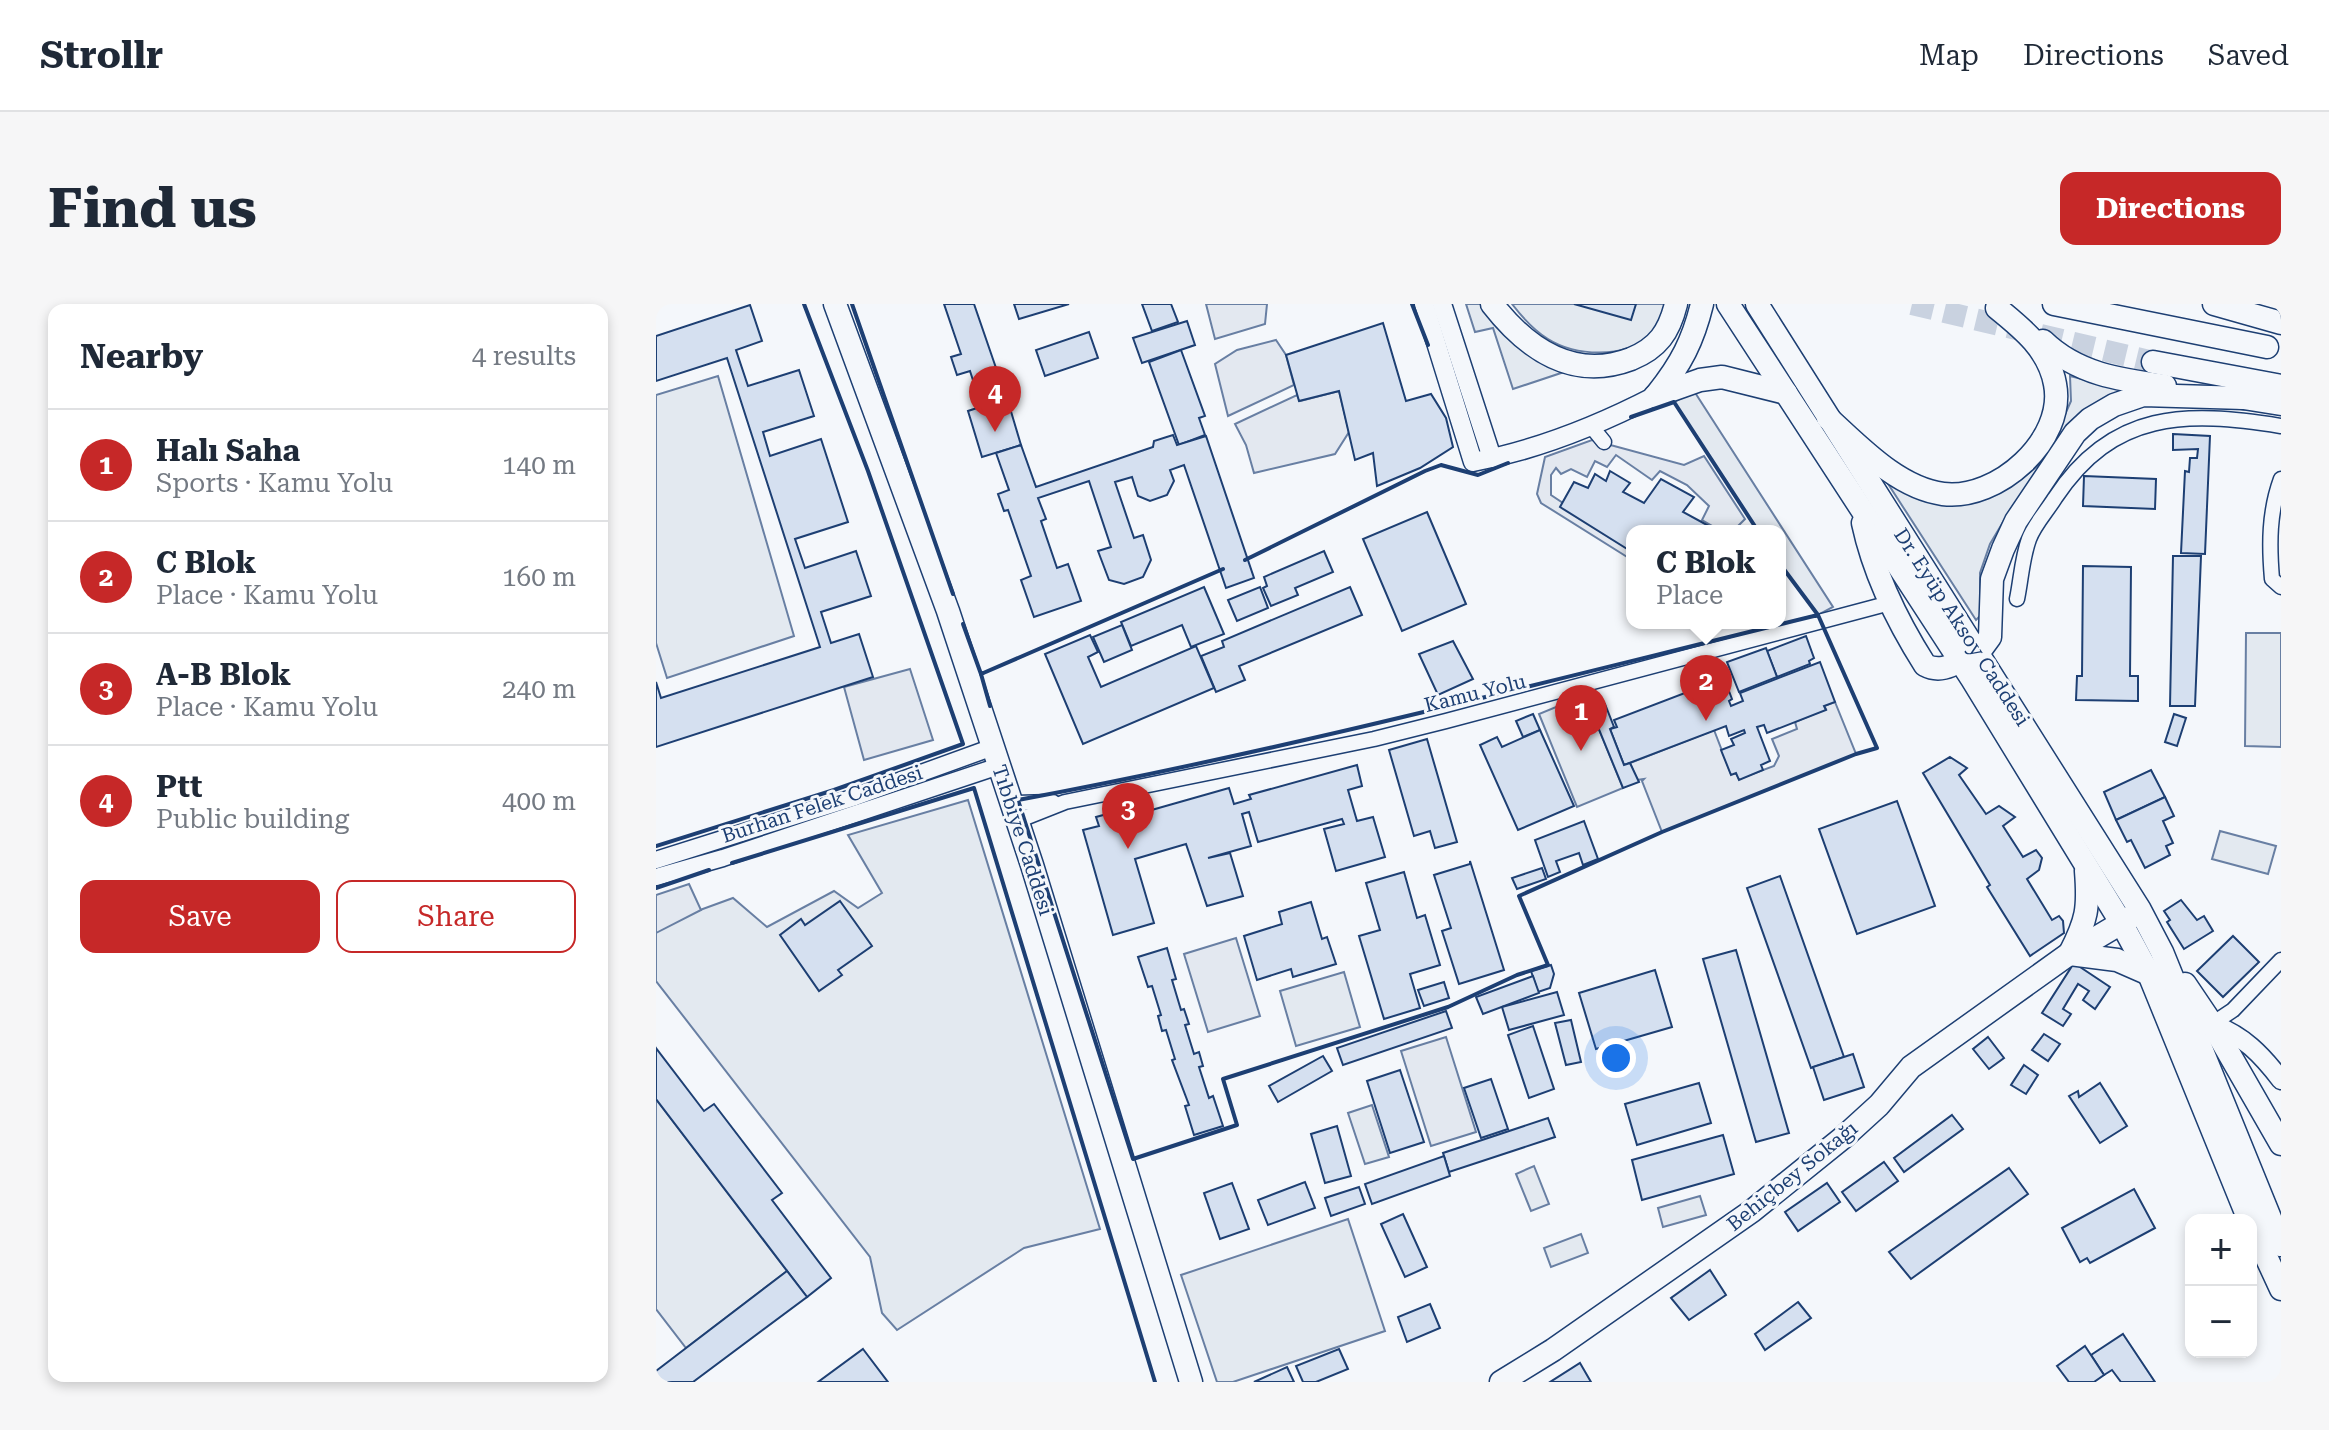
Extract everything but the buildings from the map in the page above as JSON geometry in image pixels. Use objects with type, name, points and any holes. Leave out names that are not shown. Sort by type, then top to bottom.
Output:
[{"type":"main road","name":"Tıbbiye Caddesi","points":[[835,304],[948,611],[1125,1160],[1191,1382]]},
{"type":"main road","points":[[1424,304],[1473,462],[1512,455],[1700,380],[1722,377],[1786,393]]},
{"type":"main road","points":[[1442,304],[1492,458]]},
{"type":"main road","points":[[1492,304],[1509,326],[1549,355],[1565,362],[1601,367],[1654,348],[1672,323],[1676,304]]},
{"type":"main road","points":[[1655,396],[1690,347],[1702,304]]},
{"type":"main road","points":[[1728,304],[1859,506],[1969,656],[2085,865],[2122,924],[2149,974],[2247,1214]]},
{"type":"main road","name":"Dr. Eyüp Aksoy Caddesi","points":[[1757,304],[1969,656],[2140,910],[2162,952],[2281,1245]]},
{"type":"main road","points":[[2054,304],[2274,348]]},
{"type":"main road","points":[[2105,304],[2274,348]]},
{"type":"main road","points":[[2214,304],[2281,323]]},
{"type":"main road","points":[[1828,418],[1868,454],[1916,487],[1945,495],[1970,492],[2001,482],[2020,468],[2045,433],[2054,411],[2056,386],[2049,363],[2036,343],[1991,306]]},
{"type":"main road","points":[[1991,306],[2021,319],[2071,364],[2098,374],[2281,404]]},
{"type":"main road","points":[[2153,362],[2281,386]]},
{"type":"main road","points":[[1859,506],[1869,552],[1890,603],[1925,665],[1934,670],[1943,669],[1969,656],[1990,637],[1992,579],[2003,549],[2016,521],[2075,433],[2090,419],[2114,405],[2143,395],[2244,398]]},
{"type":"main road","points":[[2085,865],[2089,905],[2082,931],[2069,954],[2104,957],[2149,974]]},
{"type":"main road","name":"Behiçbey Sokağı","points":[[1501,1382],[1553,1350],[1752,1211],[1845,1136],[1879,1105],[1911,1067],[2069,954],[2122,924],[2140,910]]},
{"type":"main road","name":"Dr. Eyüp Aksoy Caddesi","points":[[2162,952],[2212,1024],[2281,1144]]},
{"type":"main road","name":"Dr. Eyüp Aksoy Caddesi","points":[[2212,1024],[2244,1040],[2281,1080]]},
{"type":"main road","points":[[2257,1238],[2278,1284]]},
{"type":"street","points":[[2017,599],[2029,538],[2069,478],[2104,444],[2146,423],[2184,418],[2232,418],[2281,426]]},
{"type":"street","points":[[1591,426],[1604,442]]},
{"type":"street","points":[[2281,479],[2274,500],[2269,545],[2272,579],[2281,587]]},
{"type":"street","name":"Kamu Yolu","points":[[1014,812],[1374,739],[1890,603]]},
{"type":"street","name":"Burhan Felek Caddesi","points":[[656,860],[855,797],[996,757]]},
{"type":"street","name":"Burhan Felek Caddesi","points":[[656,877],[723,858],[996,757]]},
{"type":"street","points":[[2212,1024],[2233,1010],[2281,960]]},
{"type":"shaded area","points":[[1206,304],[1267,304],[1265,324],[1215,339]]},
{"type":"shaded area","points":[[1466,304],[1485,304],[1564,372],[1513,389],[1493,328],[1475,332]]},
{"type":"shaded area","points":[[1512,304],[1668,304],[1655,329],[1639,343],[1613,352],[1585,352],[1559,345],[1537,332]]},
{"type":"shaded area","points":[[1276,340],[1286,355],[1294,385],[1228,416],[1215,364],[1237,350]]},
{"type":"shaded area","points":[[718,376],[794,636],[667,678],[656,643],[656,395]]},
{"type":"shaded area","points":[[2070,376],[2126,390],[2006,517],[1990,544],[1980,573],[1980,616],[1976,620],[1883,476],[1912,489],[2000,490],[2041,463],[2071,401]]},
{"type":"shaded area","points":[[1339,391],[1349,432],[1335,454],[1254,473],[1246,445],[1235,424],[1297,395],[1300,401]]},
{"type":"shaded area","points":[[1694,391],[1780,525],[1754,525],[1674,402]]},
{"type":"shaded area","points":[[1592,440],[1684,465],[1704,456],[1745,519],[1739,525],[1711,525],[1702,520],[1709,506],[1687,485],[1660,471],[1652,480],[1616,455],[1607,467],[1595,461],[1587,477],[1571,469],[1561,474],[1556,468],[1551,475],[1551,495],[1626,545],[1626,556],[1541,503],[1537,494],[1545,457]]},
{"type":"shaded area","points":[[1786,534],[1833,607],[1818,615],[1786,572]]},
{"type":"shaded area","points":[[2246,633],[2281,633],[2281,747],[2245,746]]},
{"type":"shaded area","points":[[910,669],[933,740],[864,760],[844,687]]},
{"type":"shaded area","points":[[1585,695],[1623,788],[1577,807],[1539,714]]},
{"type":"shaded area","points":[[1835,702],[1856,754],[1662,832],[1642,781],[1644,779],[1637,780],[1630,763],[1714,730],[1731,774],[1736,773],[1739,779],[1774,766],[1779,756],[1772,739],[1797,729],[1795,722]]},
{"type":"shaded area","points":[[968,800],[1100,1229],[1024,1248],[897,1330],[882,1313],[870,1257],[656,981],[656,926],[733,898],[767,927],[834,891],[858,908],[882,893],[848,835]]},
{"type":"shaded area","points":[[2220,831],[2276,846],[2268,874],[2212,859]]},
{"type":"shaded area","points":[[689,884],[701,910],[656,933],[656,895]]},
{"type":"shaded area","points":[[1236,938],[1260,1016],[1208,1032],[1184,954]]},
{"type":"shaded area","points":[[1344,972],[1360,1027],[1296,1046],[1280,991]]},
{"type":"shaded area","points":[[1446,1037],[1476,1132],[1431,1146],[1401,1051]]},
{"type":"shaded area","points":[[656,1099],[787,1271],[686,1348],[656,1309]]},
{"type":"shaded area","points":[[1372,1105],[1389,1157],[1365,1164],[1348,1113]]},
{"type":"shaded area","points":[[1534,1166],[1549,1204],[1531,1211],[1516,1174]]},
{"type":"shaded area","points":[[1700,1196],[1706,1215],[1663,1227],[1658,1208]]},
{"type":"shaded area","points":[[1348,1219],[1385,1331],[1233,1382],[1217,1382],[1181,1275]]},
{"type":"shaded area","points":[[1581,1234],[1588,1253],[1551,1267],[1544,1248]]},
{"type":"tunnel","points":[[1912,304],[2153,362]]},
{"type":"wall","points":[[656,846],[834,790],[963,744],[868,471],[804,304]]},
{"type":"wall","points":[[852,304],[953,594]]},
{"type":"wall","points":[[1412,304],[1428,345]]},
{"type":"wall","points":[[1631,417],[1674,402],[1754,525]]},
{"type":"wall","points":[[1245,560],[1441,465],[1478,475],[1508,463]]},
{"type":"wall","points":[[990,706],[981,674],[1223,569]]},
{"type":"wall","points":[[1786,572],[1818,615],[1815,616]]},
{"type":"wall","points":[[1761,629],[1319,737],[1018,800],[1133,1159],[1237,1125],[1223,1079],[1448,1007],[1517,975],[1548,965],[1519,896],[1662,832],[1877,748],[1818,615]]},
{"type":"wall","points":[[1786,623],[1818,615]]},
{"type":"wall","points":[[963,624],[983,673]]},
{"type":"wall","points":[[732,863],[974,788],[1155,1382]]},
{"type":"wall","points":[[656,888],[709,870]]},
{"type":"place","name":"Ptt","points":[[995,432]]},
{"type":"place","name":"C Blok","points":[[1706,721]]},
{"type":"place","name":"Halı Saha","points":[[1581,751]]},
{"type":"place","name":"A-B Blok","points":[[1128,849]]}]
